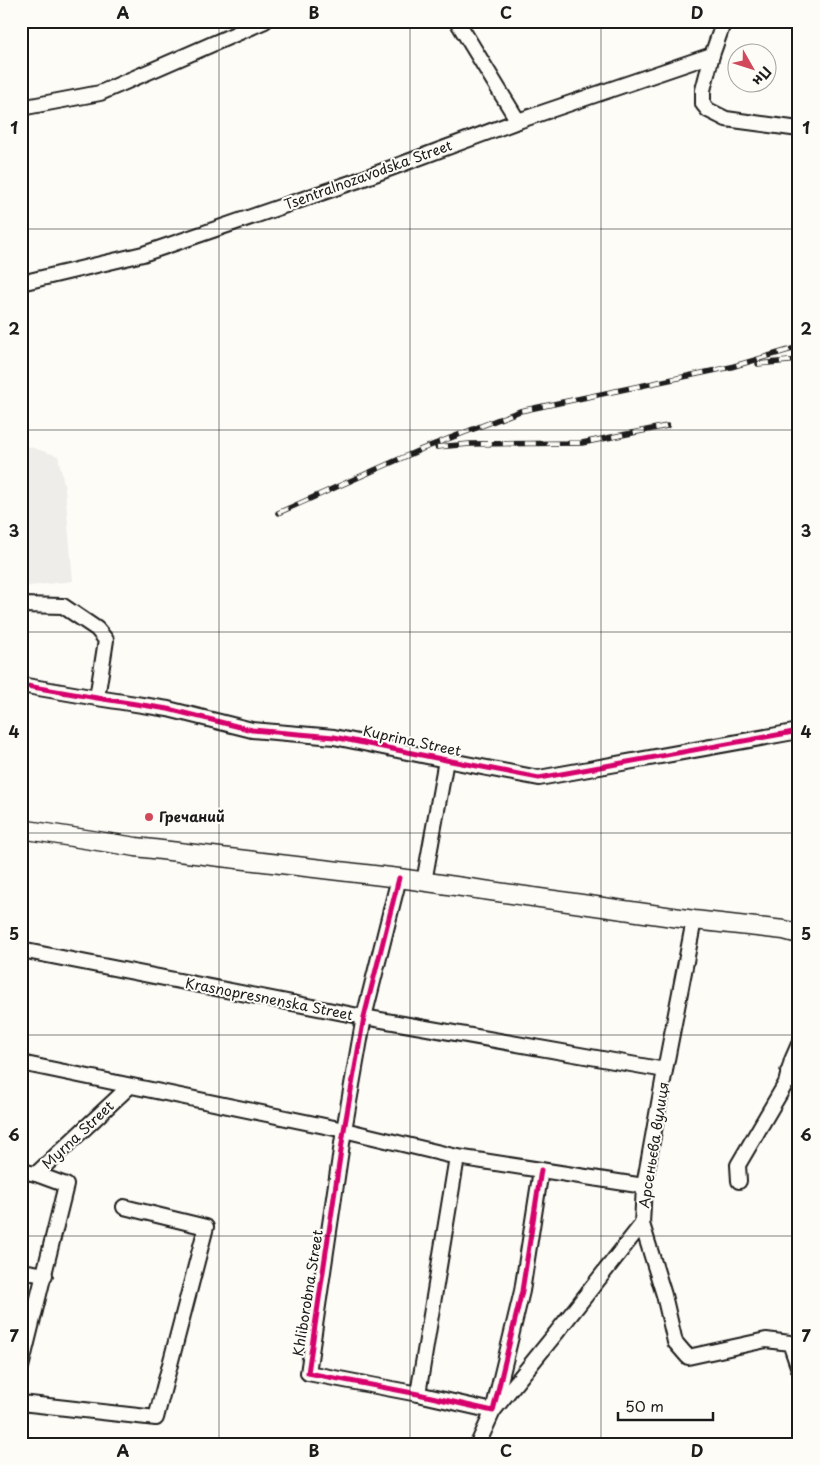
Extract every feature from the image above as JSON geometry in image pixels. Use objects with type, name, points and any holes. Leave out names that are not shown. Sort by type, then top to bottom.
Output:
[{"type":"main road","points":[[21,829],[136,847],[399,878],[694,920],[784,930],[799,934]]},
{"type":"street","points":[[21,108],[100,93],[264,21]]},
{"type":"street","points":[[457,21],[518,121]]},
{"type":"street","points":[[724,21],[712,55],[703,90],[703,104],[708,110],[726,119],[799,129]]},
{"type":"street","name":"Tsentralnozavodska Street","points":[[21,283],[143,254],[356,181],[518,121],[712,55]]},
{"type":"street","points":[[21,605],[63,606],[102,634],[106,640],[97,698]]},
{"type":"street","name":"Kuprina Street","points":[[21,684],[168,709],[252,730],[334,736],[539,778],[799,731]]},
{"type":"street","points":[[424,882],[446,760]]},
{"type":"street","name":"Khliborobna Street","points":[[399,878],[364,1017],[344,1130],[308,1373],[418,1394],[493,1411]]},
{"type":"street","name":"Арсеньєва вулиця","points":[[493,1411],[642,1224],[644,1186],[694,920]]},
{"type":"street","name":"Krasnopresnenska Street","points":[[21,950],[364,1017],[665,1070]]},
{"type":"street","points":[[739,1181],[738,1165],[786,1083],[792,1060],[799,1044]]},
{"type":"street","points":[[21,1063],[344,1130],[457,1157],[644,1186]]},
{"type":"street","points":[[788,1072],[799,1086]]},
{"type":"street","name":"Myrna Street","points":[[21,1171],[36,1174],[130,1086]]},
{"type":"street","points":[[418,1394],[457,1157]]},
{"type":"street","points":[[478,1444],[493,1411],[522,1291],[541,1170]]},
{"type":"street","points":[[21,1367],[45,1276],[66,1184],[36,1174]]},
{"type":"street","points":[[21,1403],[156,1418],[206,1226],[124,1207]]},
{"type":"street","points":[[642,1224],[664,1295],[675,1342],[688,1357],[766,1340],[790,1343],[799,1369]]},
{"type":"street","points":[[21,1271],[45,1276]]},
{"type":"shaded area","points":[[21,444],[58,456],[65,489],[73,581],[21,587]]},
{"type":"railway","points":[[278,513],[422,449],[520,411],[731,367],[799,347]]},
{"type":"railway","points":[[758,364],[799,360]]},
{"type":"railway","points":[[437,447],[470,444],[582,443],[667,426]]},
{"type":"cycle path","points":[[21,685],[168,709],[252,730],[334,737],[539,778],[799,731]]},
{"type":"cycle path","points":[[399,878],[364,1017],[344,1130],[308,1373],[418,1394],[493,1411],[522,1291],[541,1170]]},
{"type":"place","name":"Гречаний","points":[[149,817]]}]
